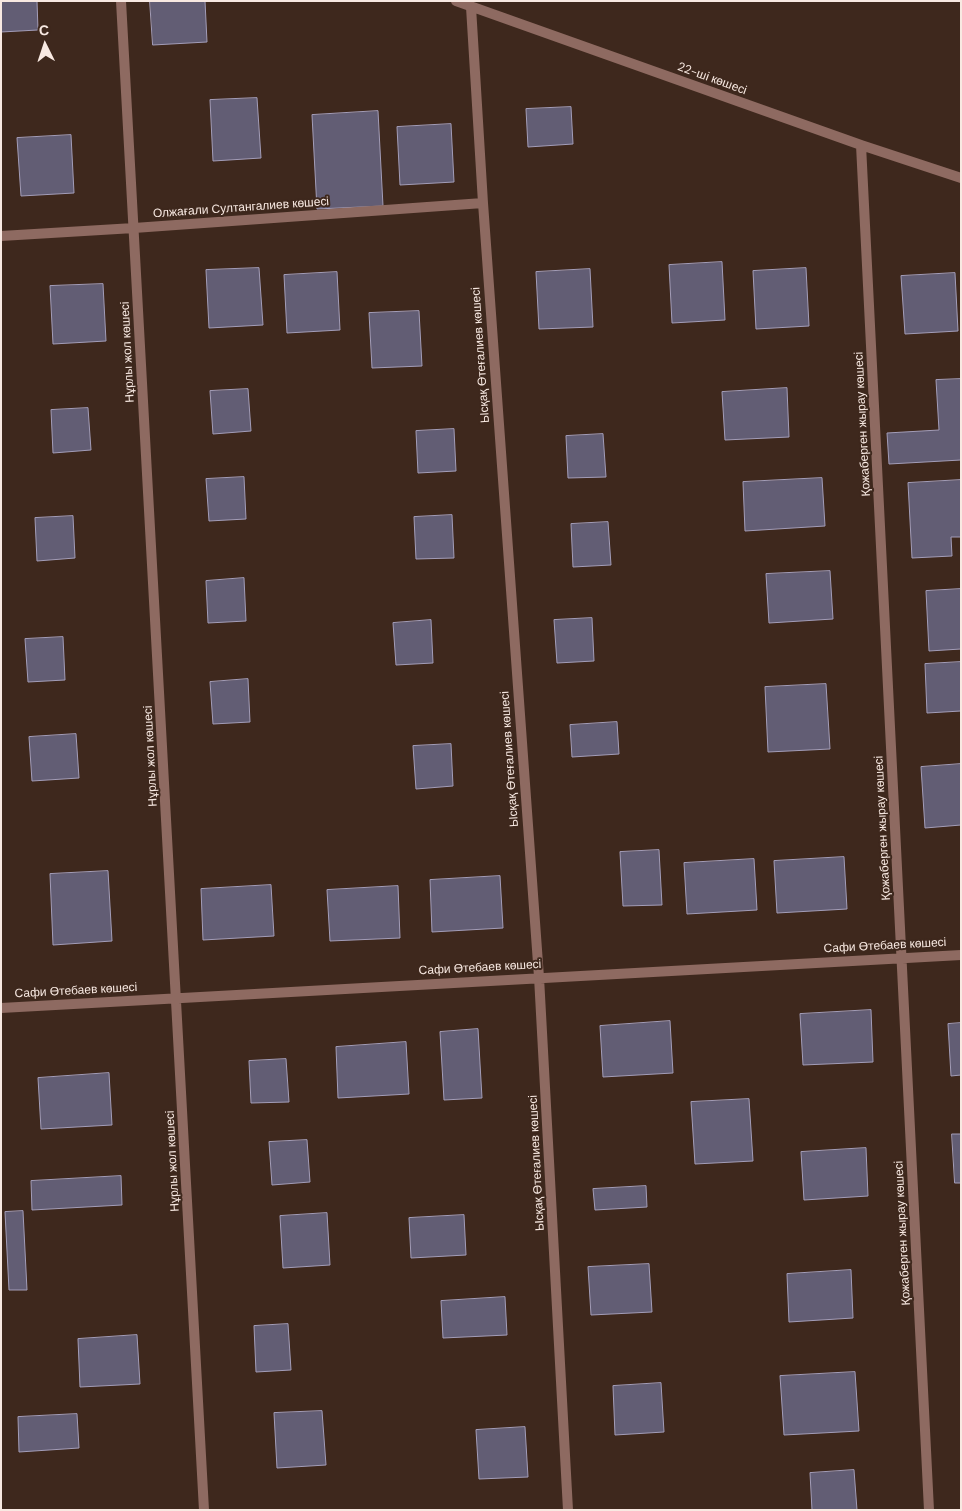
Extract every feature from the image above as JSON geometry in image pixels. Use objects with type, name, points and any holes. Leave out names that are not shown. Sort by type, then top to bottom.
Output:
[{"type":"street","name":"Нұрлы жол көшесі","points":[[121,1],[204,1510]]},
{"type":"street","name":"22-ші көшесі","points":[[456,1],[861,145],[961,178]]},
{"type":"street","name":"Ысқақ Өтеғалиев көшесі","points":[[471,7],[483,203],[539,977],[568,1510]]},
{"type":"street","name":"Қожаберген жырау көшесі","points":[[861,145],[929,1510]]},
{"type":"street","name":"Олжағали Султангалиев көшесі","points":[[1,236],[483,203]]},
{"type":"street","name":"Сафи Өтебаев көшесі","points":[[1,1008],[961,955]]},
{"type":"building","points":[[1,1],[37,1],[38,30],[1,32]]},
{"type":"building","points":[[150,1],[205,1],[207,42],[153,45]]},
{"type":"building","points":[[257,98],[261,158],[213,161],[210,100]]},
{"type":"building","points":[[571,107],[573,144],[528,147],[526,109]]},
{"type":"building","points":[[378,111],[383,206],[317,209],[312,115]]},
{"type":"building","points":[[451,124],[454,182],[400,185],[397,127]]},
{"type":"building","points":[[71,135],[74,193],[21,196],[17,138]]},
{"type":"building","points":[[722,262],[725,320],[672,323],[669,265]]},
{"type":"building","points":[[259,268],[263,325],[209,328],[206,270]]},
{"type":"building","points":[[806,268],[809,326],[756,329],[753,271]]},
{"type":"building","points":[[590,269],[593,327],[539,329],[536,272]]},
{"type":"building","points":[[337,272],[340,330],[287,333],[284,275]]},
{"type":"building","points":[[955,273],[958,331],[905,334],[901,276]]},
{"type":"building","points":[[103,284],[106,341],[53,344],[50,286]]},
{"type":"building","points":[[419,311],[422,366],[372,368],[369,313]]},
{"type":"building","points":[[961,379],[961,460],[889,464],[887,433],[939,430],[936,380]]},
{"type":"building","points":[[787,388],[789,437],[725,440],[722,392]]},
{"type":"building","points":[[248,389],[251,431],[213,434],[210,391]]},
{"type":"building","points":[[88,408],[91,450],[53,453],[51,410]]},
{"type":"building","points":[[454,429],[456,471],[418,473],[416,431]]},
{"type":"building","points":[[603,434],[606,477],[568,478],[566,436]]},
{"type":"building","points":[[244,477],[246,519],[209,521],[206,479]]},
{"type":"building","points":[[822,478],[825,526],[745,531],[743,482]]},
{"type":"building","points":[[961,480],[961,537],[951,537],[952,556],[912,558],[908,483]]},
{"type":"building","points":[[452,515],[454,558],[416,559],[414,517]]},
{"type":"building","points":[[73,516],[75,558],[37,561],[35,518]]},
{"type":"building","points":[[608,522],[611,565],[573,567],[571,524]]},
{"type":"building","points":[[830,571],[833,619],[769,623],[766,574]]},
{"type":"building","points":[[244,578],[246,621],[208,623],[206,581]]},
{"type":"building","points":[[961,589],[961,649],[929,651],[926,591]]},
{"type":"building","points":[[592,618],[594,661],[557,663],[554,620]]},
{"type":"building","points":[[431,620],[433,663],[396,665],[393,623]]},
{"type":"building","points":[[63,637],[65,680],[28,682],[25,639]]},
{"type":"building","points":[[961,662],[961,711],[927,713],[925,664]]},
{"type":"building","points":[[248,679],[250,722],[213,724],[210,682]]},
{"type":"building","points":[[826,684],[830,749],[768,752],[765,687]]},
{"type":"building","points":[[617,722],[619,754],[572,757],[570,725]]},
{"type":"building","points":[[76,734],[79,778],[32,781],[29,737]]},
{"type":"building","points":[[451,744],[453,786],[416,789],[413,746]]},
{"type":"building","points":[[961,764],[961,825],[925,828],[921,767]]},
{"type":"building","points":[[659,850],[662,905],[623,906],[620,852]]},
{"type":"building","points":[[844,857],[847,909],[777,913],[774,861]]},
{"type":"building","points":[[754,859],[757,910],[687,914],[684,863]]},
{"type":"building","points":[[108,871],[112,941],[53,945],[50,874]]},
{"type":"building","points":[[500,876],[503,928],[432,932],[430,880]]},
{"type":"building","points":[[271,885],[274,936],[203,940],[201,889]]},
{"type":"building","points":[[398,886],[400,938],[330,941],[327,890]]},
{"type":"building","points":[[871,1010],[873,1062],[803,1065],[800,1014]]},
{"type":"building","points":[[670,1021],[673,1073],[603,1077],[600,1026]]},
{"type":"building","points":[[961,1023],[961,1075],[951,1076],[948,1024]]},
{"type":"building","points":[[478,1029],[482,1098],[444,1100],[440,1032]]},
{"type":"building","points":[[406,1042],[409,1094],[338,1098],[336,1047]]},
{"type":"building","points":[[286,1059],[289,1102],[251,1103],[249,1061]]},
{"type":"building","points":[[109,1073],[112,1125],[41,1129],[38,1078]]},
{"type":"building","points":[[749,1099],[753,1161],[695,1164],[691,1102]]},
{"type":"building","points":[[952,1134],[961,1134],[961,1183],[955,1183]]},
{"type":"building","points":[[307,1140],[310,1182],[272,1185],[269,1142]]},
{"type":"building","points":[[866,1148],[868,1196],[804,1200],[801,1152]]},
{"type":"building","points":[[121,1176],[122,1205],[32,1210],[31,1181]]},
{"type":"building","points":[[646,1186],[647,1207],[595,1210],[593,1189]]},
{"type":"building","points":[[23,1211],[27,1290],[9,1290],[5,1212]]},
{"type":"building","points":[[327,1213],[330,1265],[283,1268],[280,1216]]},
{"type":"building","points":[[464,1215],[466,1255],[411,1258],[409,1218]]},
{"type":"building","points":[[649,1264],[652,1312],[591,1315],[588,1267]]},
{"type":"building","points":[[851,1270],[853,1318],[789,1322],[787,1274]]},
{"type":"building","points":[[505,1297],[507,1335],[443,1338],[441,1301]]},
{"type":"building","points":[[288,1324],[291,1370],[256,1372],[254,1326]]},
{"type":"building","points":[[137,1335],[140,1384],[80,1387],[78,1339]]},
{"type":"building","points":[[855,1372],[859,1431],[784,1435],[780,1376]]},
{"type":"building","points":[[661,1383],[664,1432],[615,1435],[613,1386]]},
{"type":"building","points":[[322,1411],[326,1465],[277,1468],[274,1413]]},
{"type":"building","points":[[77,1414],[79,1448],[19,1452],[18,1417]]},
{"type":"building","points":[[525,1427],[528,1477],[479,1479],[476,1430]]},
{"type":"building","points":[[854,1470],[857,1510],[812,1510],[810,1473]]}]
